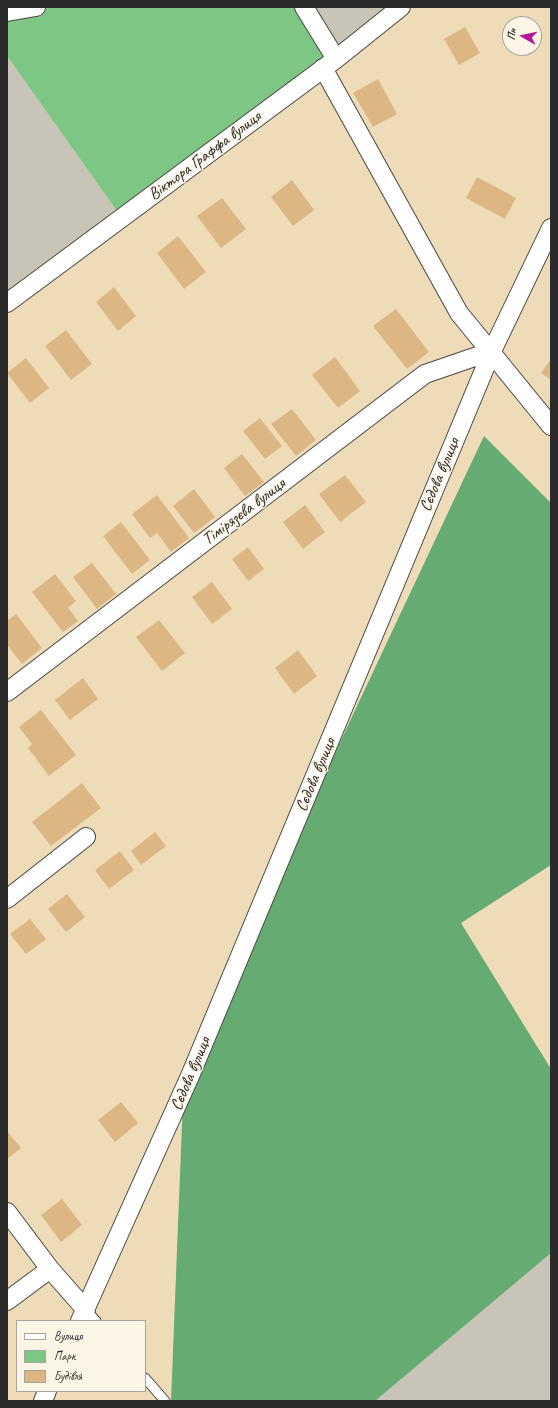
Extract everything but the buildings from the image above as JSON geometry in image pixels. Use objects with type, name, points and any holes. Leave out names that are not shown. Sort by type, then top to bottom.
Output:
[{"type":"street","points":[[7,12],[36,7]]},
{"type":"street","points":[[304,7],[329,64],[459,313],[492,351],[551,426]]},
{"type":"street","name":"Віктора Граффа вулиця","points":[[7,302],[329,64],[401,7]]},
{"type":"street","name":"Сєдова вулиця","points":[[87,1317],[194,1069],[492,351],[551,228]]},
{"type":"street","name":"Тімірязєва вулиця","points":[[7,692],[425,374],[492,351]]},
{"type":"street","points":[[7,899],[86,837]]},
{"type":"street","points":[[7,1212],[87,1317]]},
{"type":"street","points":[[7,1301],[50,1269]]},
{"type":"street","points":[[43,1401],[48,1392]]},
{"type":"lane","points":[[146,1379],[165,1401]]},
{"type":"shaded area","points":[[304,7],[401,7],[336,59]]},
{"type":"shaded area","points":[[7,56],[122,218],[7,303]]},
{"type":"shaded area","points":[[551,1253],[551,1401],[375,1401]]},
{"type":"green space","points":[[36,7],[304,7],[336,59],[122,218],[7,56],[7,12]]},
{"type":"green space","points":[[484,436],[551,503],[551,865],[461,923],[551,1069],[551,1253],[375,1401],[171,1401],[184,1074]]}]
